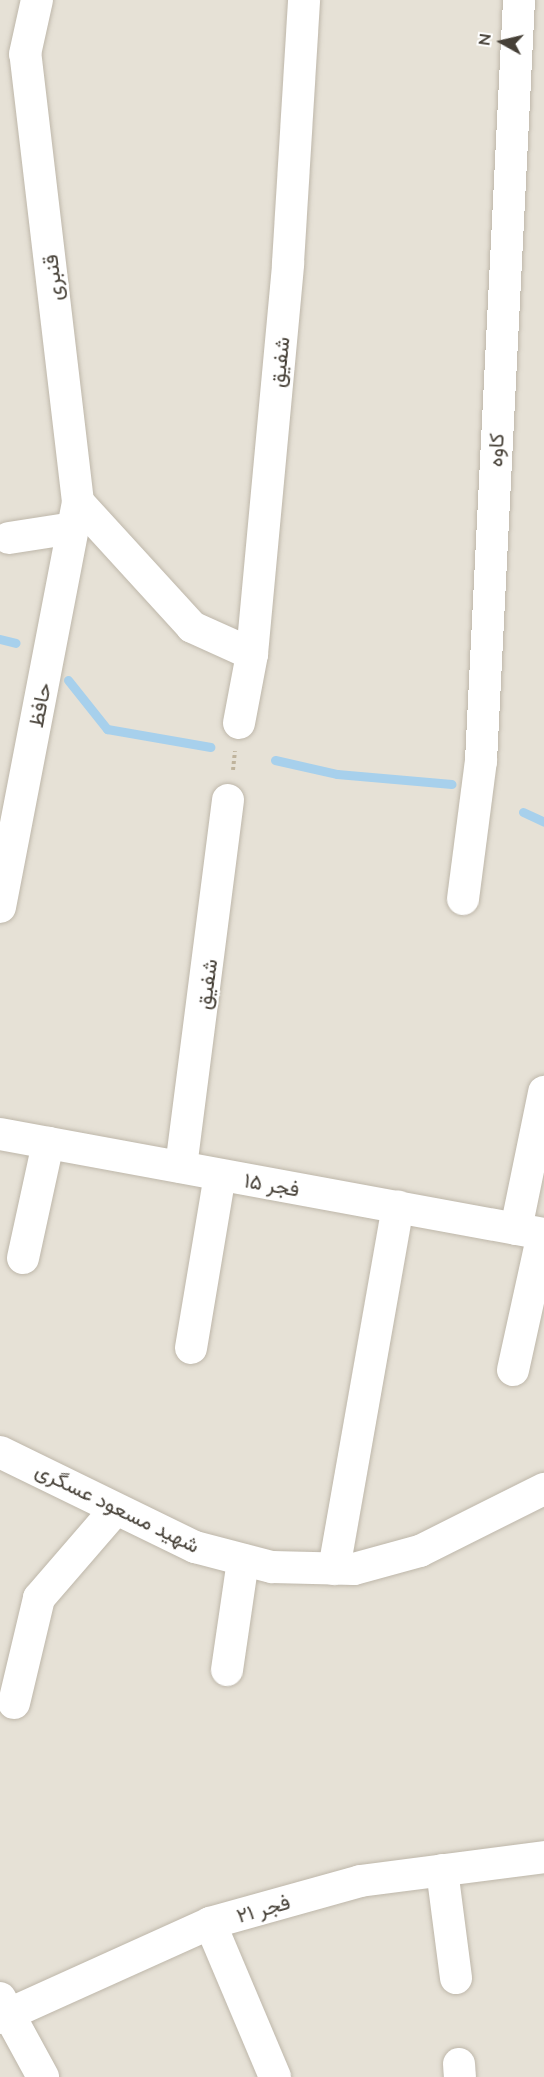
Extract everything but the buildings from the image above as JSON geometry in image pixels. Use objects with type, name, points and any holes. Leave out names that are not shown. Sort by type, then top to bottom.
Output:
[{"type":"street","name":"قنبری","points":[[37,0],[13,55],[76,515]]},
{"type":"street","name":"شفیق","points":[[240,723],[252,654],[288,263],[304,0]]},
{"type":"street","name":"کاوه","points":[[463,899],[481,761],[519,0]]},
{"type":"street","points":[[9,538],[76,515],[192,627],[252,654]]},
{"type":"street","name":"حافظ","points":[[0,907],[9,816],[76,515]]},
{"type":"street","name":"شفیق","points":[[181,1167],[228,800]]},
{"type":"street","points":[[513,1370],[534,1232],[544,1092]]},
{"type":"street","name":"فجر ۱۵","points":[[0,1134],[534,1232]]},
{"type":"street","points":[[23,1258],[48,1143]]},
{"type":"street","points":[[191,1348],[220,1175]]},
{"type":"street","points":[[334,1569],[398,1208]]},
{"type":"street","name":"شهید مسعود عسگری","points":[[0,1452],[195,1547],[273,1567],[354,1569],[420,1551],[544,1489]]},
{"type":"street","points":[[14,1703],[39,1598],[115,1510]]},
{"type":"street","points":[[227,1670],[243,1560]]},
{"type":"street","name":"فجر ۲۱","points":[[3,2010],[210,1923],[360,1881],[544,1857]]},
{"type":"street","points":[[442,1870],[456,1978]]},
{"type":"street","points":[[210,1923],[275,2077]]},
{"type":"street","points":[[3,2010],[43,2077]]},
{"type":"path","points":[[228,800],[240,723]]},
{"type":"shaded area","points":[[0,0],[544,0],[544,2077],[0,2077]]},
{"type":"waterway","points":[[0,639],[16,643]]},
{"type":"waterway","points":[[68,680],[107,729],[210,747]]},
{"type":"waterway","points":[[275,760],[337,774],[452,784]]},
{"type":"waterway","points":[[523,812],[544,822]]}]
